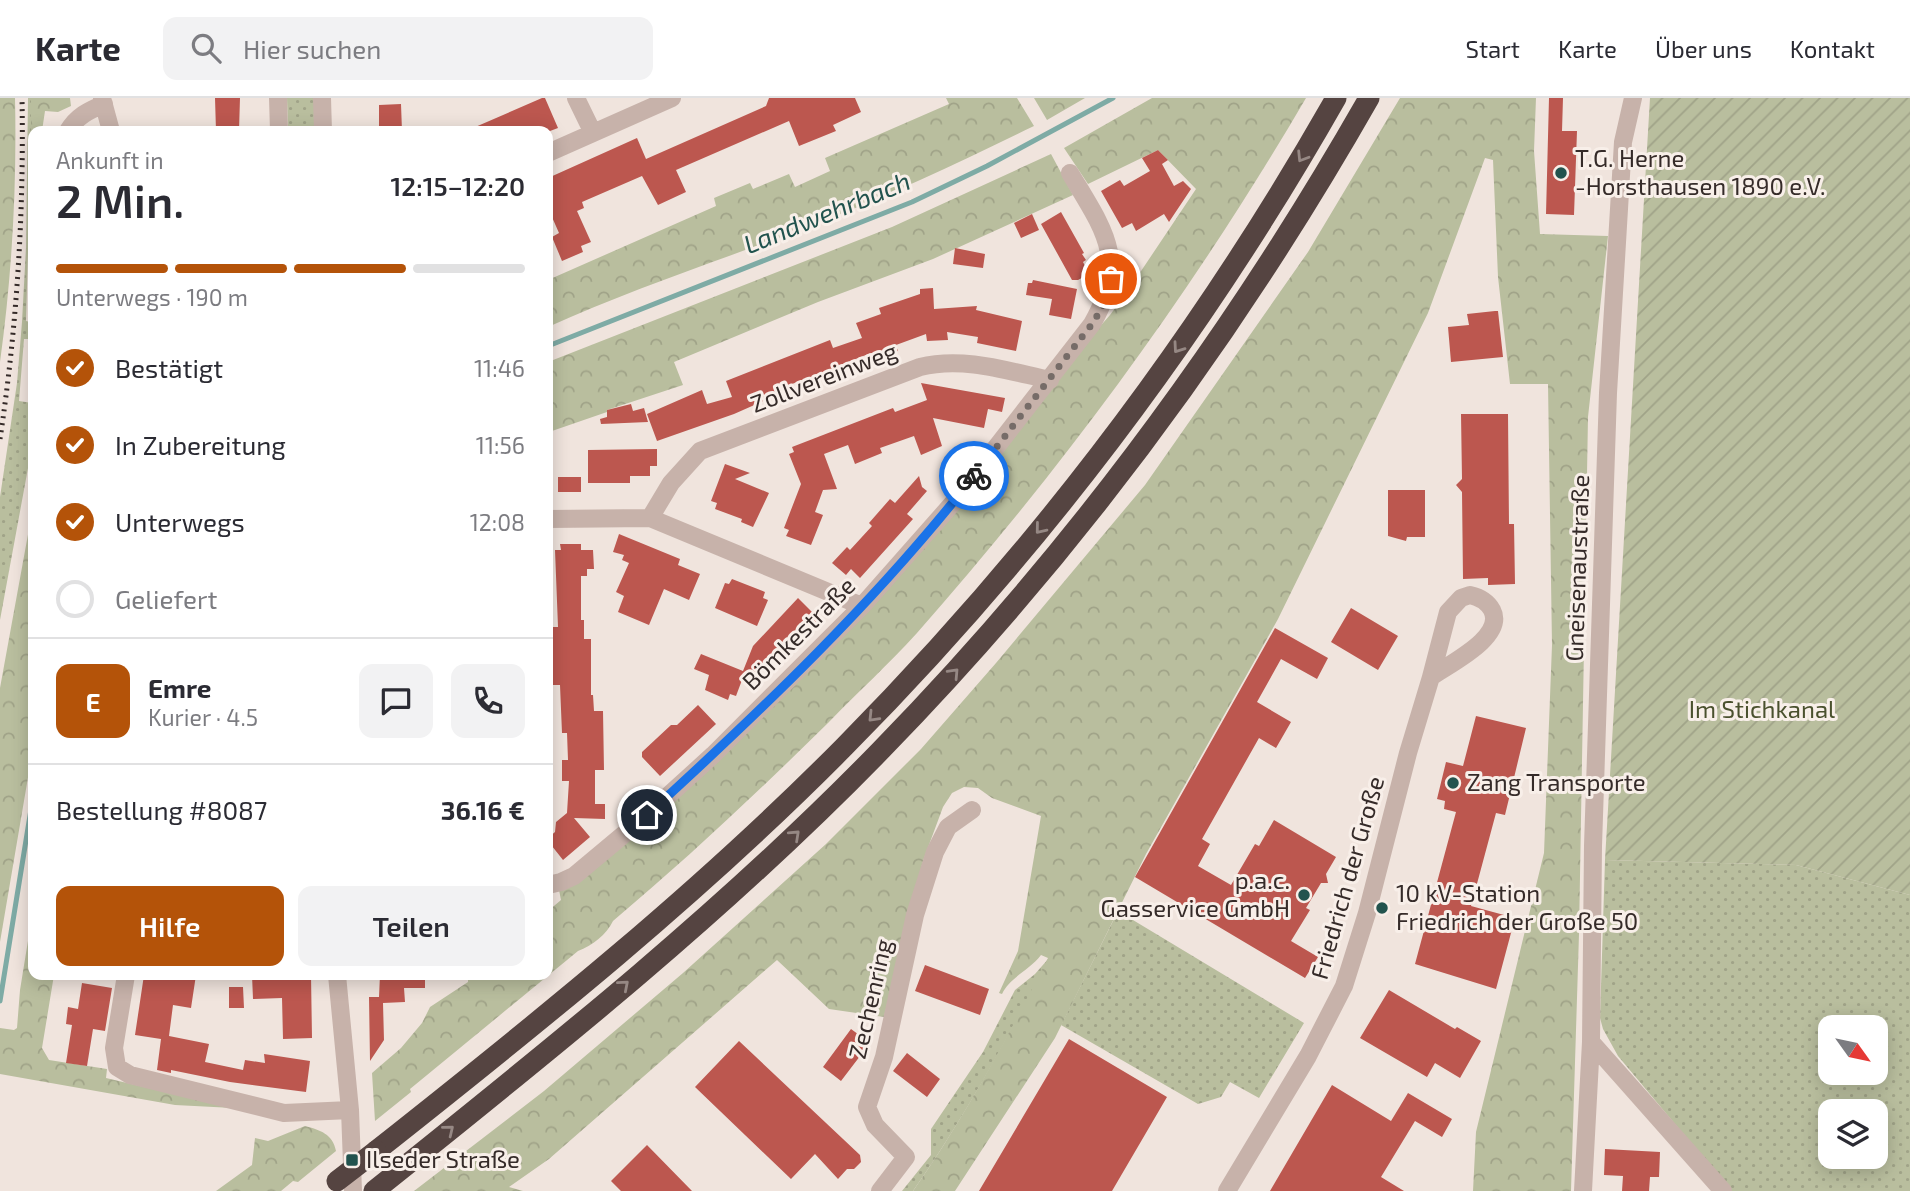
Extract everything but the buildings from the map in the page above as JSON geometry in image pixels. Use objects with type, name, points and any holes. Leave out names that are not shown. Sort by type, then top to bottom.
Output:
[{"type":"highway","points":[[338,1188],[376,1150],[522,1035],[742,844],[844,747],[921,666],[1037,533],[1148,390],[1255,232],[1336,98]]},
{"type":"highway","points":[[375,1190],[560,1041],[716,906],[802,828],[973,653],[1099,502],[1168,411],[1278,251],[1369,98]]},
{"type":"street","points":[[278,98],[279,126]]},
{"type":"street","points":[[322,98],[323,126]]},
{"type":"street","points":[[576,98],[593,133]]},
{"type":"street","points":[[553,151],[672,98]]},
{"type":"street","name":"Gneisenaustraße","points":[[1583,1191],[1591,1042],[1593,832],[1608,393],[1623,142],[1633,98]]},
{"type":"street","points":[[71,126],[85,112],[103,101],[110,126]]},
{"type":"street","name":"Bömkestraße","points":[[553,884],[574,876],[647,815],[713,755],[862,606],[952,504],[1092,324],[1105,303],[1111,279],[1111,256],[1104,230],[1070,173]]},
{"type":"street","name":"Zollvereinweg","points":[[650,518],[671,483],[700,451],[920,367],[954,362],[1050,380]]},
{"type":"street","points":[[553,519],[650,518],[862,606]]},
{"type":"street","name":"Friedrich der Große","points":[[1227,1191],[1315,1044],[1345,986],[1448,612],[1461,598],[1470,595],[1479,597],[1487,604],[1494,617],[1490,633],[1483,641],[1431,677]]},
{"type":"street","name":"Zechenring","points":[[880,1191],[906,1157],[874,1125],[867,1107],[869,1098],[884,1057],[915,915],[935,852],[948,827],[972,810]]},
{"type":"street","points":[[125,980],[114,1048],[117,1067],[122,1071],[284,1113],[351,1110]]},
{"type":"street","points":[[338,980],[351,1110],[338,1188]]},
{"type":"street","points":[[1591,1042],[1723,1191]]},
{"type":"green space","points":[[0,98],[15,98],[15,131],[11,263],[0,362]]},
{"type":"green space","points":[[28,98],[31,98],[32,126],[28,126],[28,339],[24,339],[19,401],[28,402],[28,468],[0,620],[0,497],[17,383],[26,248]]},
{"type":"green space","points":[[31,98],[70,98],[71,106],[58,112],[45,111],[43,126],[31,126]]},
{"type":"green space","points":[[287,98],[316,98],[317,126],[288,126]]},
{"type":"green space","points":[[946,98],[1017,98],[1034,126],[848,211],[649,285],[553,325],[553,278],[716,206],[714,198],[750,183],[753,189],[789,174],[795,187],[830,171],[825,158],[949,104]]},
{"type":"green space","points":[[1034,98],[1085,98],[1047,120]]},
{"type":"green space","points":[[1152,98],[1306,98],[1218,239],[1125,375],[972,570],[917,633],[776,773],[696,849],[613,921],[598,939],[553,972],[553,907],[561,900],[559,890],[738,739],[1110,315],[1196,189],[1158,150],[1088,184],[1064,148]]},
{"type":"green space","points":[[1400,98],[1536,98],[1534,151],[1540,234],[1608,236],[1588,417],[1579,934],[1571,1191],[1473,1191],[1476,1132],[1544,853],[1552,645],[1548,384],[1510,384],[1498,277],[1493,160],[1485,158],[1428,313],[1278,619],[1146,854],[1055,1038],[955,1191],[913,1191],[985,1077],[1048,958],[1041,955],[1010,983],[1002,994],[999,993],[1018,951],[1041,816],[992,798],[978,788],[964,787],[952,793],[943,807],[923,861],[884,1017],[829,1009],[777,960],[549,1159],[509,1187],[523,1191],[414,1191],[544,1091],[683,973],[826,844],[921,749],[1145,485],[1308,252]]},
{"type":"green space","name":"Im Stichkanal","points":[[1650,98],[1910,98],[1910,895],[1796,865],[1605,860]]},
{"type":"green space","points":[[1051,154],[1073,195],[933,259],[818,302],[674,362],[683,385],[553,431],[553,360],[892,227]]},
{"type":"green space","points":[[28,534],[28,777],[0,942],[0,688]]},
{"type":"green space","points":[[1605,860],[1796,865],[1910,895],[1910,1191],[1731,1191],[1618,1056],[1600,1018]]},
{"type":"green space","points":[[1118,911],[1304,1023],[1259,1098],[1230,1082],[1221,1097],[1198,1104],[1061,1025]]},
{"type":"green space","points":[[28,941],[28,980],[53,980],[42,1048],[49,1060],[107,1069],[106,1078],[233,1108],[175,1105],[0,1074],[0,1028],[17,1028]]},
{"type":"green space","points":[[1049,958],[1002,1047],[950,1135],[913,1191],[902,1191],[931,1155],[931,1129],[983,1052],[1015,990]]},
{"type":"green space","points":[[543,980],[375,1121],[372,1073],[401,1048],[422,1023],[430,1007],[468,982]]},
{"type":"green space","points":[[305,1126],[321,1131],[329,1137],[336,1151],[298,1182],[293,1181],[281,1191],[216,1191],[252,1165],[255,1138],[268,1141]]},
{"type":"waterway","name":"Landwehrbach","points":[[553,344],[912,202],[987,166],[1113,98]]},
{"type":"waterway","name":"Landwehrbach","points":[[0,1001],[28,828]]},
{"type":"railway","points":[[0,439],[18,269],[22,98]]},
{"type":"way so far","points":[[974,476],[1092,324],[1105,303],[1111,279]]},
{"type":"place","name":"T.G. Herne -Horsthausen 1890 e.V.","points":[[1561,173]]},
{"type":"place","name":"Zang Transporte","points":[[1453,783]]},
{"type":"place","name":"p.a.c. Gasservice GmbH","points":[[1304,895]]},
{"type":"place","name":"10 kV-Station Friedrich der Große 50","points":[[1382,908]]},
{"type":"place","name":"Ilseder Straße","points":[[352,1160]]},
{"type":"route","points":[[647,815],[713,755],[862,606],[974,476]]}]
